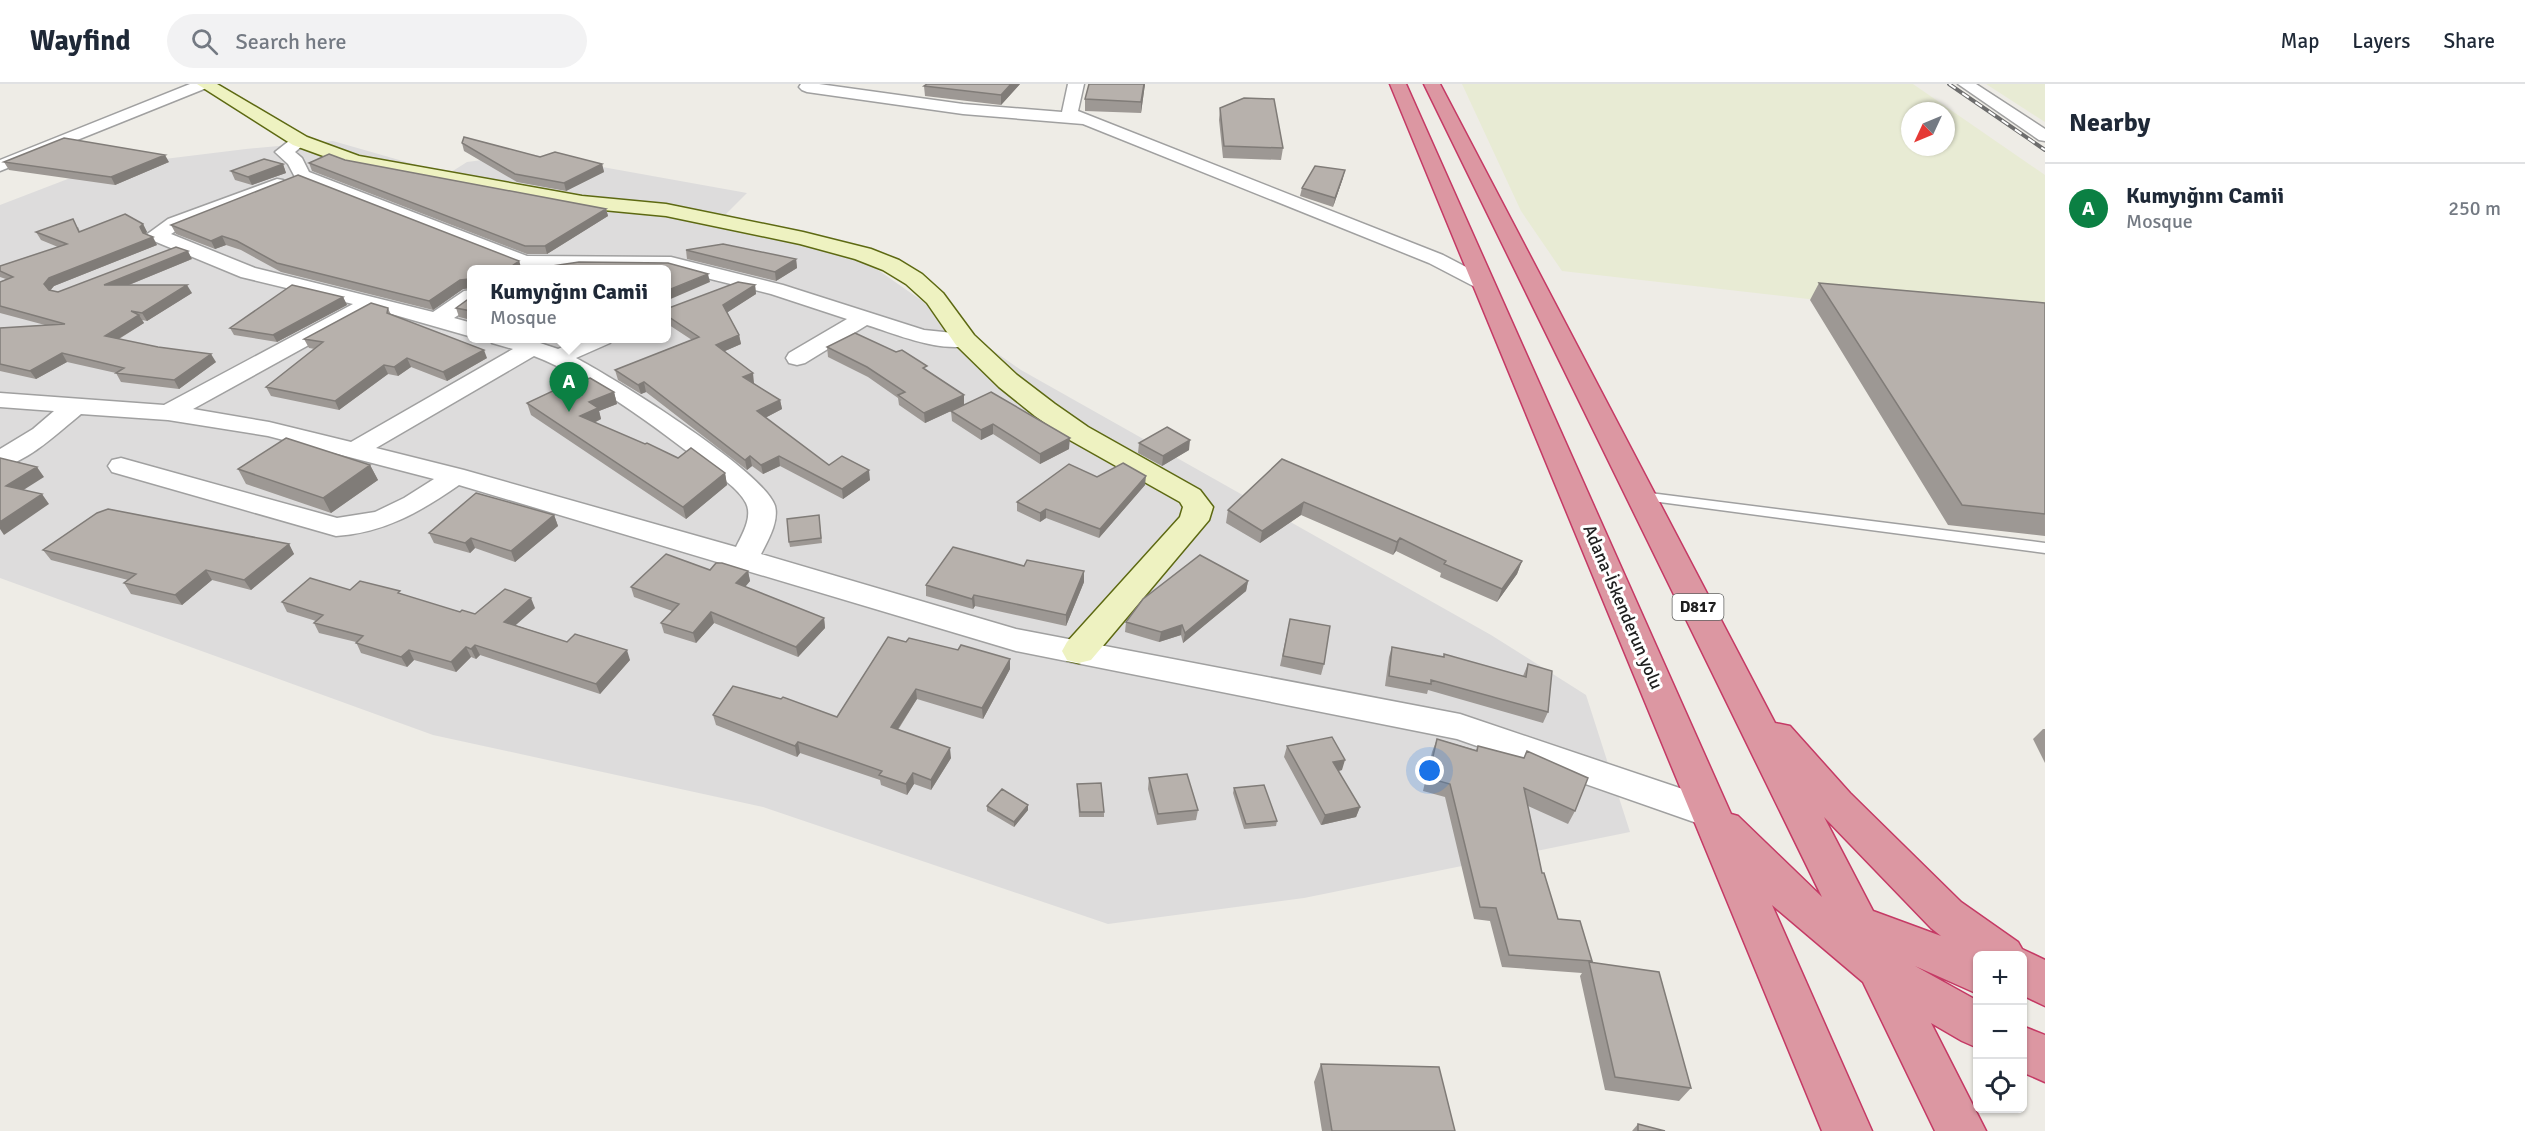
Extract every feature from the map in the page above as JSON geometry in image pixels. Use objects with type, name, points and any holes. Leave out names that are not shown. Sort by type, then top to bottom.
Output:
[{"type":"highway","name":"Adana-İskenderun yolu","points":[[1398,84],[1847,1131]]},
{"type":"highway","name":"D817","points":[[1432,84],[1744,697],[1961,1131]]},
{"type":"highway","points":[[1744,697],[1836,804],[1946,915],[1996,951]]},
{"type":"highway","points":[[1711,813],[1795,901],[1880,969],[1973,1024]]},
{"type":"highway","points":[[1795,901],[1918,946],[1973,972]]},
{"type":"highway","points":[[1761,931],[1795,901]]},
{"type":"highway","points":[[2027,973],[2045,986]]},
{"type":"highway","points":[[2027,996],[2045,1005]]},
{"type":"highway","points":[[2027,1050],[2045,1059]]},
{"type":"street","points":[[0,166],[205,84],[300,141],[355,160],[582,202],[666,210],[803,238],[863,254],[914,279],[935,298],[965,340],[1008,381],[1045,410],[1077,433],[1190,496],[1197,507],[1194,520],[1079,651]]},
{"type":"street","points":[[1072,84],[1070,113],[1436,259],[1484,284]]},
{"type":"street","points":[[1965,84],[2045,136]]},
{"type":"street","points":[[807,87],[963,109],[1083,119]]},
{"type":"street","points":[[300,141],[284,152],[296,162],[302,175],[516,265]]},
{"type":"street","points":[[302,175],[175,223],[156,235],[248,273],[372,302],[467,329]]},
{"type":"street","points":[[159,253],[180,245]]},
{"type":"street","points":[[569,265],[670,263],[776,289],[922,336],[965,340]]},
{"type":"street","points":[[707,294],[737,281]]},
{"type":"street","points":[[436,320],[467,299]]},
{"type":"street","points":[[168,412],[372,302]]},
{"type":"street","points":[[797,357],[865,317]]},
{"type":"street","points":[[514,343],[558,357],[601,383],[702,450],[748,486],[761,504],[762,519],[745,559]]},
{"type":"street","points":[[558,357],[592,343]]},
{"type":"street","points":[[356,450],[532,348]]},
{"type":"street","points":[[0,400],[168,412],[269,429],[356,450],[745,559],[1016,640],[1460,727],[1711,813]]},
{"type":"street","points":[[0,460],[42,434],[75,406]]},
{"type":"street","points":[[121,466],[336,527],[366,525],[396,514],[417,503],[455,476]]},
{"type":"lane","points":[[1642,496],[2045,548]]},
{"type":"shaded area","points":[[333,141],[448,174],[467,162],[530,154],[747,193],[726,214],[868,263],[1021,370],[1491,635],[1586,695],[1630,832],[1304,898],[1108,924],[763,807],[433,735],[0,578],[0,205],[99,167]]},
{"type":"green space","points":[[1462,84],[1913,84],[1939,102],[1901,102],[1901,156],[1955,156],[1955,113],[2045,175],[2045,326],[1562,271],[1521,211]]},
{"type":"green space","points":[[1986,84],[2045,84],[2045,122]]},
{"type":"building","points":[[927,84],[1011,84],[1001,95],[924,86]]},
{"type":"building","points":[[1089,84],[1144,84],[1141,102],[1085,99]]},
{"type":"building","points":[[1244,98],[1274,99],[1283,148],[1224,146],[1220,108]]},
{"type":"building","points":[[464,137],[540,157],[555,152],[602,164],[564,183],[515,174],[462,143]]},
{"type":"building","points":[[64,138],[165,155],[111,177],[4,162]]},
{"type":"building","points":[[329,154],[345,160],[606,209],[545,246],[525,246],[309,163]]},
{"type":"building","points":[[264,159],[283,164],[248,177],[231,171]]},
{"type":"building","points":[[1315,166],[1345,170],[1335,198],[1302,188]]},
{"type":"building","points":[[298,175],[519,261],[513,265],[467,265],[467,279],[460,280],[429,301],[277,263],[237,241],[222,236],[211,241],[171,225]]},
{"type":"building","points":[[125,214],[143,224],[140,227],[143,233],[153,237],[49,278],[44,284],[49,290],[58,292],[176,247],[188,251],[104,285],[187,285],[142,313],[131,311],[139,315],[105,336],[158,347],[211,354],[174,380],[116,373],[124,368],[62,353],[30,371],[0,364],[0,328],[65,324],[0,306],[0,282],[13,277],[0,271],[0,266],[67,244],[36,232],[73,219],[79,232]]},
{"type":"building","points":[[723,244],[796,259],[775,272],[686,250]]},
{"type":"building","points":[[579,262],[668,263],[708,274],[671,289],[671,265],[559,265]]},
{"type":"building","points":[[738,282],[755,285],[723,305],[739,335],[716,345],[753,373],[743,377],[780,400],[757,411],[829,465],[842,456],[869,470],[842,489],[779,456],[761,465],[750,456],[745,460],[644,382],[638,385],[615,370],[699,337],[671,318],[671,307]]},
{"type":"building","points":[[1819,283],[2045,303],[2045,514],[1962,505]]},
{"type":"building","points":[[292,285],[343,297],[273,335],[230,328]]},
{"type":"building","points":[[467,300],[467,310],[456,308]]},
{"type":"building","points":[[371,303],[388,308],[387,313],[484,350],[443,372],[407,358],[394,367],[384,365],[335,401],[266,387],[323,342],[304,339]]},
{"type":"building","points":[[855,333],[896,352],[902,350],[927,366],[923,368],[964,395],[924,413],[898,395],[905,392],[867,367],[827,347]]},
{"type":"building","points":[[590,378],[614,392],[589,402],[598,408],[580,416],[678,458],[691,448],[725,473],[683,507],[527,403],[576,380],[579,382]]},
{"type":"building","points":[[991,392],[1070,438],[1040,454],[993,424],[981,430],[951,411]]},
{"type":"building","points":[[1167,427],[1190,440],[1163,456],[1139,443]]},
{"type":"building","points":[[286,438],[370,465],[323,498],[238,469]]},
{"type":"building","points":[[0,458],[37,467],[6,486],[42,494],[0,522]]},
{"type":"building","points":[[1282,459],[1522,561],[1502,589],[1444,564],[1446,561],[1400,538],[1397,542],[1304,502],[1262,531],[1228,510]]},
{"type":"building","points":[[1123,463],[1146,476],[1100,529],[1046,509],[1040,513],[1017,502],[1069,464],[1097,477]]},
{"type":"building","points":[[476,493],[554,515],[511,551],[471,538],[465,543],[429,533]]},
{"type":"building","points":[[108,509],[289,544],[244,580],[206,570],[175,595],[124,583],[136,574],[43,550],[97,513]]},
{"type":"building","points":[[819,515],[821,538],[789,542],[787,519]]},
{"type":"building","points":[[953,547],[1024,566],[1027,560],[1084,571],[1066,615],[974,595],[972,599],[926,585]]},
{"type":"building","points":[[666,554],[710,570],[716,563],[722,563],[748,571],[736,583],[824,618],[796,647],[711,612],[693,633],[661,623],[679,604],[631,587]]},
{"type":"building","points":[[1200,555],[1248,581],[1185,633],[1182,625],[1161,632],[1126,622],[1143,599]]},
{"type":"building","points":[[310,578],[350,590],[360,581],[400,591],[398,593],[460,612],[462,610],[475,614],[505,589],[531,598],[504,622],[567,642],[575,634],[627,650],[596,684],[475,645],[471,649],[466,647],[451,662],[409,650],[401,657],[356,643],[363,636],[314,623],[323,615],[282,602]]},
{"type":"building","points":[[1290,619],[1330,626],[1324,664],[1283,656]]},
{"type":"building","points":[[888,637],[906,642],[909,638],[958,650],[961,645],[1010,659],[982,708],[916,689],[891,727],[950,748],[931,780],[913,773],[906,784],[879,775],[882,771],[798,742],[795,746],[713,715],[733,686],[781,699],[783,697],[837,717]]},
{"type":"building","points":[[1392,647],[1444,657],[1444,654],[1526,677],[1528,664],[1552,671],[1548,712],[1431,680],[1431,684],[1389,676]]},
{"type":"building","points":[[1332,737],[1345,760],[1333,762],[1360,807],[1325,815],[1287,746]]},
{"type":"building","points":[[1437,739],[1477,751],[1478,746],[1524,758],[1527,751],[1588,778],[1575,811],[1524,788],[1542,873],[1544,873],[1558,919],[1580,921],[1592,961],[1509,955],[1496,908],[1480,907],[1450,784],[1428,778]]},
{"type":"building","points":[[1187,774],[1198,810],[1158,814],[1149,778]]},
{"type":"building","points":[[1101,783],[1104,812],[1080,812],[1077,784]]},
{"type":"building","points":[[1264,785],[1277,821],[1246,824],[1234,788]]},
{"type":"building","points":[[1002,789],[1028,805],[1014,822],[987,806]]},
{"type":"building","points":[[1589,962],[1659,972],[1691,1088],[1615,1077]]},
{"type":"building","points":[[1321,1064],[1439,1067],[1455,1131],[1332,1131]]},
{"type":"building","points":[[1638,1124],[1665,1131],[1638,1131]]},
{"type":"railway","points":[[1949,84],[2045,150]]},
{"type":"place","name":"Kumyığını Camii","points":[[569,412]]}]
